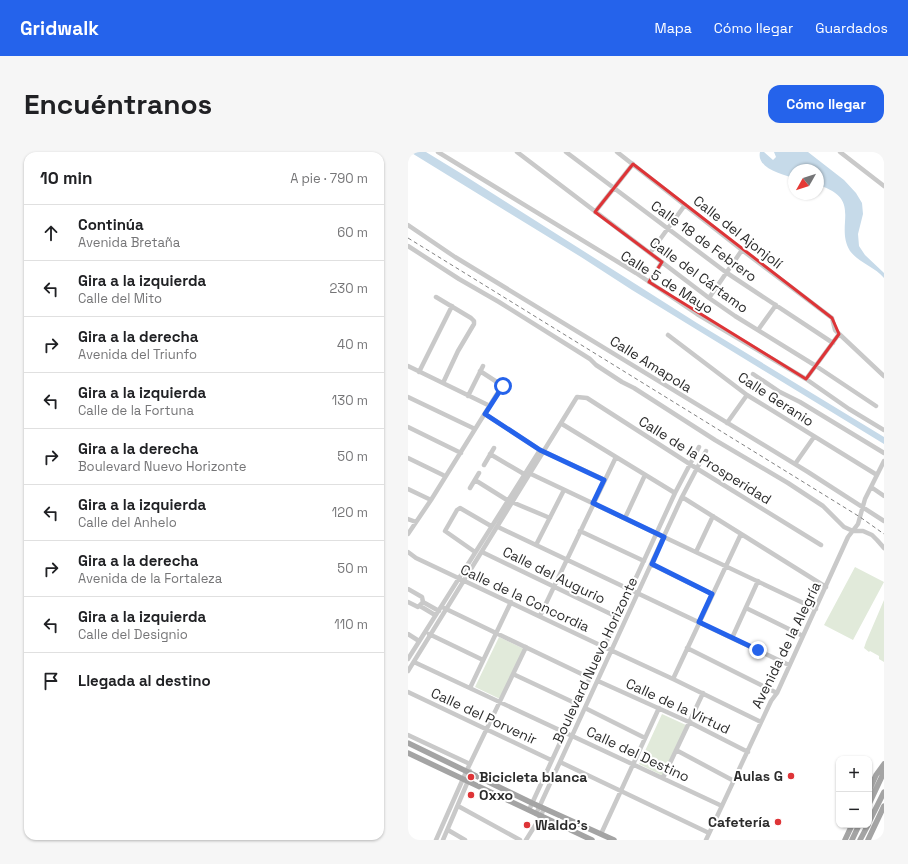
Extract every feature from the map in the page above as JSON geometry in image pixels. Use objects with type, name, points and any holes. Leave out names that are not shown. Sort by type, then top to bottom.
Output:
[{"type":"main road","points":[[408,743],[469,770],[532,803],[614,840]]},
{"type":"main road","points":[[408,753],[592,840]]},
{"type":"main road","points":[[872,784],[876,775],[884,764]]},
{"type":"main road","points":[[872,798],[884,772]]},
{"type":"main road","points":[[872,816],[884,792]]},
{"type":"main road","points":[[868,840],[884,806]]},
{"type":"main road","points":[[845,840],[851,828]]},
{"type":"main road","points":[[852,840],[858,828]]},
{"type":"main road","points":[[860,840],[866,828]]},
{"type":"street","name":"Calle 5 de Mayo","points":[[438,152],[697,314],[806,379],[884,430]]},
{"type":"street","name":"Calle del Cártamo","points":[[517,152],[709,298],[876,406]]},
{"type":"street","name":"Calle 18 de Febrero","points":[[566,152],[727,273],[833,343]]},
{"type":"street","name":"Calle del Ajonjolí","points":[[617,152],[832,318],[835,330],[839,334]]},
{"type":"street","points":[[840,152],[884,186]]},
{"type":"street","points":[[595,212],[633,164]]},
{"type":"street","points":[[650,253],[685,205]]},
{"type":"street","name":"Calle Amapola","points":[[408,225],[455,257],[795,464],[884,521]]},
{"type":"street","points":[[408,246],[590,359],[602,369],[695,428],[788,483],[823,506],[844,527],[853,531],[863,531],[872,535],[884,548]]},
{"type":"street","points":[[709,298],[742,250]]},
{"type":"street","points":[[648,282],[662,262]]},
{"type":"street","points":[[436,297],[473,320],[474,324],[458,351],[443,383]]},
{"type":"street","points":[[758,330],[776,305]]},
{"type":"street","points":[[419,372],[452,306]]},
{"type":"street","points":[[806,379],[839,334],[884,376]]},
{"type":"street","name":"Calle Geranio","points":[[668,335],[747,395],[877,475]]},
{"type":"street","points":[[408,366],[490,406]]},
{"type":"street","points":[[468,396],[483,366]]},
{"type":"street","points":[[408,534],[504,384],[480,371]]},
{"type":"street","points":[[753,374],[780,392],[800,402],[884,453]]},
{"type":"street","points":[[727,423],[747,395]]},
{"type":"street","points":[[408,397],[475,430]]},
{"type":"street","name":"Calle de la Prosperidad","points":[[562,424],[578,397],[587,398],[689,464],[821,545]]},
{"type":"street","points":[[485,414],[542,451],[604,480]]},
{"type":"street","points":[[408,659],[524,474],[562,424],[675,493]]},
{"type":"street","points":[[408,427],[460,453]]},
{"type":"street","points":[[795,464],[814,437]]},
{"type":"street","name":"Boulevard Nuevo Horizonte","points":[[529,810],[656,533],[689,464],[699,447]]},
{"type":"street","points":[[484,465],[494,448]]},
{"type":"street","points":[[408,671],[514,502],[531,474],[542,451]]},
{"type":"street","name":"Boulevard Nuevo Horizonte","points":[[526,840],[542,807],[551,781],[682,497],[706,451]]},
{"type":"street","points":[[490,454],[524,474],[531,474],[816,609]]},
{"type":"street","points":[[540,616],[616,457]]},
{"type":"street","points":[[408,458],[445,476]]},
{"type":"street","name":"Avenida de la Alegría","points":[[706,840],[771,701],[777,693],[848,538],[858,524],[862,507],[884,461]]},
{"type":"street","points":[[470,488],[479,473]]},
{"type":"street","points":[[625,518],[645,475]]},
{"type":"street","points":[[475,480],[507,500],[550,518]]},
{"type":"street","points":[[871,487],[884,496]]},
{"type":"street","points":[[408,489],[431,500]]},
{"type":"street","points":[[536,545],[564,490]]},
{"type":"street","points":[[682,497],[826,587]]},
{"type":"street","points":[[475,552],[444,532],[457,510],[460,508],[491,526]]},
{"type":"street","points":[[696,552],[713,516]]},
{"type":"street","points":[[408,519],[416,522]]},
{"type":"street","points":[[498,527],[789,665]]},
{"type":"street","points":[[580,531],[644,561]]},
{"type":"street","points":[[673,678],[741,534]]},
{"type":"street","name":"Calle del Augurio","points":[[482,552],[617,618]]},
{"type":"street","name":"Calle de la Concordia","points":[[409,553],[416,558],[512,602],[612,651],[673,678],[761,722]]},
{"type":"street","points":[[652,564],[712,594]]},
{"type":"street","points":[[732,638],[758,581]]},
{"type":"street","points":[[408,589],[422,597],[422,604]]},
{"type":"street","points":[[408,602],[416,607],[422,604]]},
{"type":"street","points":[[470,688],[512,602]]},
{"type":"street","points":[[422,604],[430,609],[445,611],[497,633],[590,678]]},
{"type":"street","points":[[746,608],[803,636]]},
{"type":"street","points":[[425,632],[483,660]]},
{"type":"street","points":[[408,634],[420,641]]},
{"type":"street","points":[[436,840],[526,647]]},
{"type":"street","points":[[688,648],[777,693]]},
{"type":"street","name":"Calle del Destino","points":[[414,662],[722,806]]},
{"type":"street","points":[[513,674],[577,704]]},
{"type":"street","name":"Calle de la Virtud","points":[[598,681],[689,722],[748,752]]},
{"type":"street","name":"Calle del Porvenir","points":[[408,692],[551,760]]},
{"type":"street","points":[[663,778],[703,693]]},
{"type":"street","points":[[585,708],[645,738]]},
{"type":"street","points":[[601,834],[659,708]]},
{"type":"street","points":[[408,734],[469,770]]},
{"type":"street","points":[[676,750],[734,781]]},
{"type":"street","points":[[560,762],[709,833]]},
{"type":"street","points":[[544,777],[551,781]]},
{"type":"street","points":[[443,840],[458,806],[465,780]]},
{"type":"street","points":[[458,806],[520,840]]},
{"type":"street","points":[[448,830],[465,840]]},
{"type":"highlighted area","points":[[633,164],[832,318],[839,334],[806,379],[649,282],[662,262],[595,212]]},
{"type":"green space","points":[[855,567],[884,582],[853,640],[824,625]]},
{"type":"green space","points":[[884,600],[884,662],[879,659],[879,656],[864,648]]},
{"type":"green space","points":[[499,637],[524,649],[500,699],[475,687]]},
{"type":"green space","points":[[662,714],[686,725],[663,776],[639,764]]},
{"type":"water","points":[[410,152],[426,152],[462,174],[697,323],[884,437],[884,444],[632,290]]},
{"type":"water","points":[[760,152],[764,152],[773,160],[776,157],[774,152],[808,152],[823,164],[788,164],[788,176],[771,170],[762,162]]},
{"type":"water","points":[[824,164],[844,180],[856,193],[862,203],[863,214],[858,234],[859,246],[865,255],[884,273],[884,278],[853,255],[850,251],[846,241],[844,205],[840,198],[832,191],[824,188]]},
{"type":"railway","points":[[408,238],[860,517],[884,534]]},
{"type":"place","name":"Aulas G","points":[[791,776]]},
{"type":"place","name":"Bicicleta blanca","points":[[471,777]]},
{"type":"place","name":"Oxxo","points":[[471,795]]},
{"type":"place","name":"Cafetería","points":[[778,822]]},
{"type":"place","name":"Waldo's","points":[[527,825]]},
{"type":"route","points":[[503,386],[485,414],[540,450],[604,480],[593,503],[664,537],[652,564],[712,594],[699,622],[758,650]]}]
